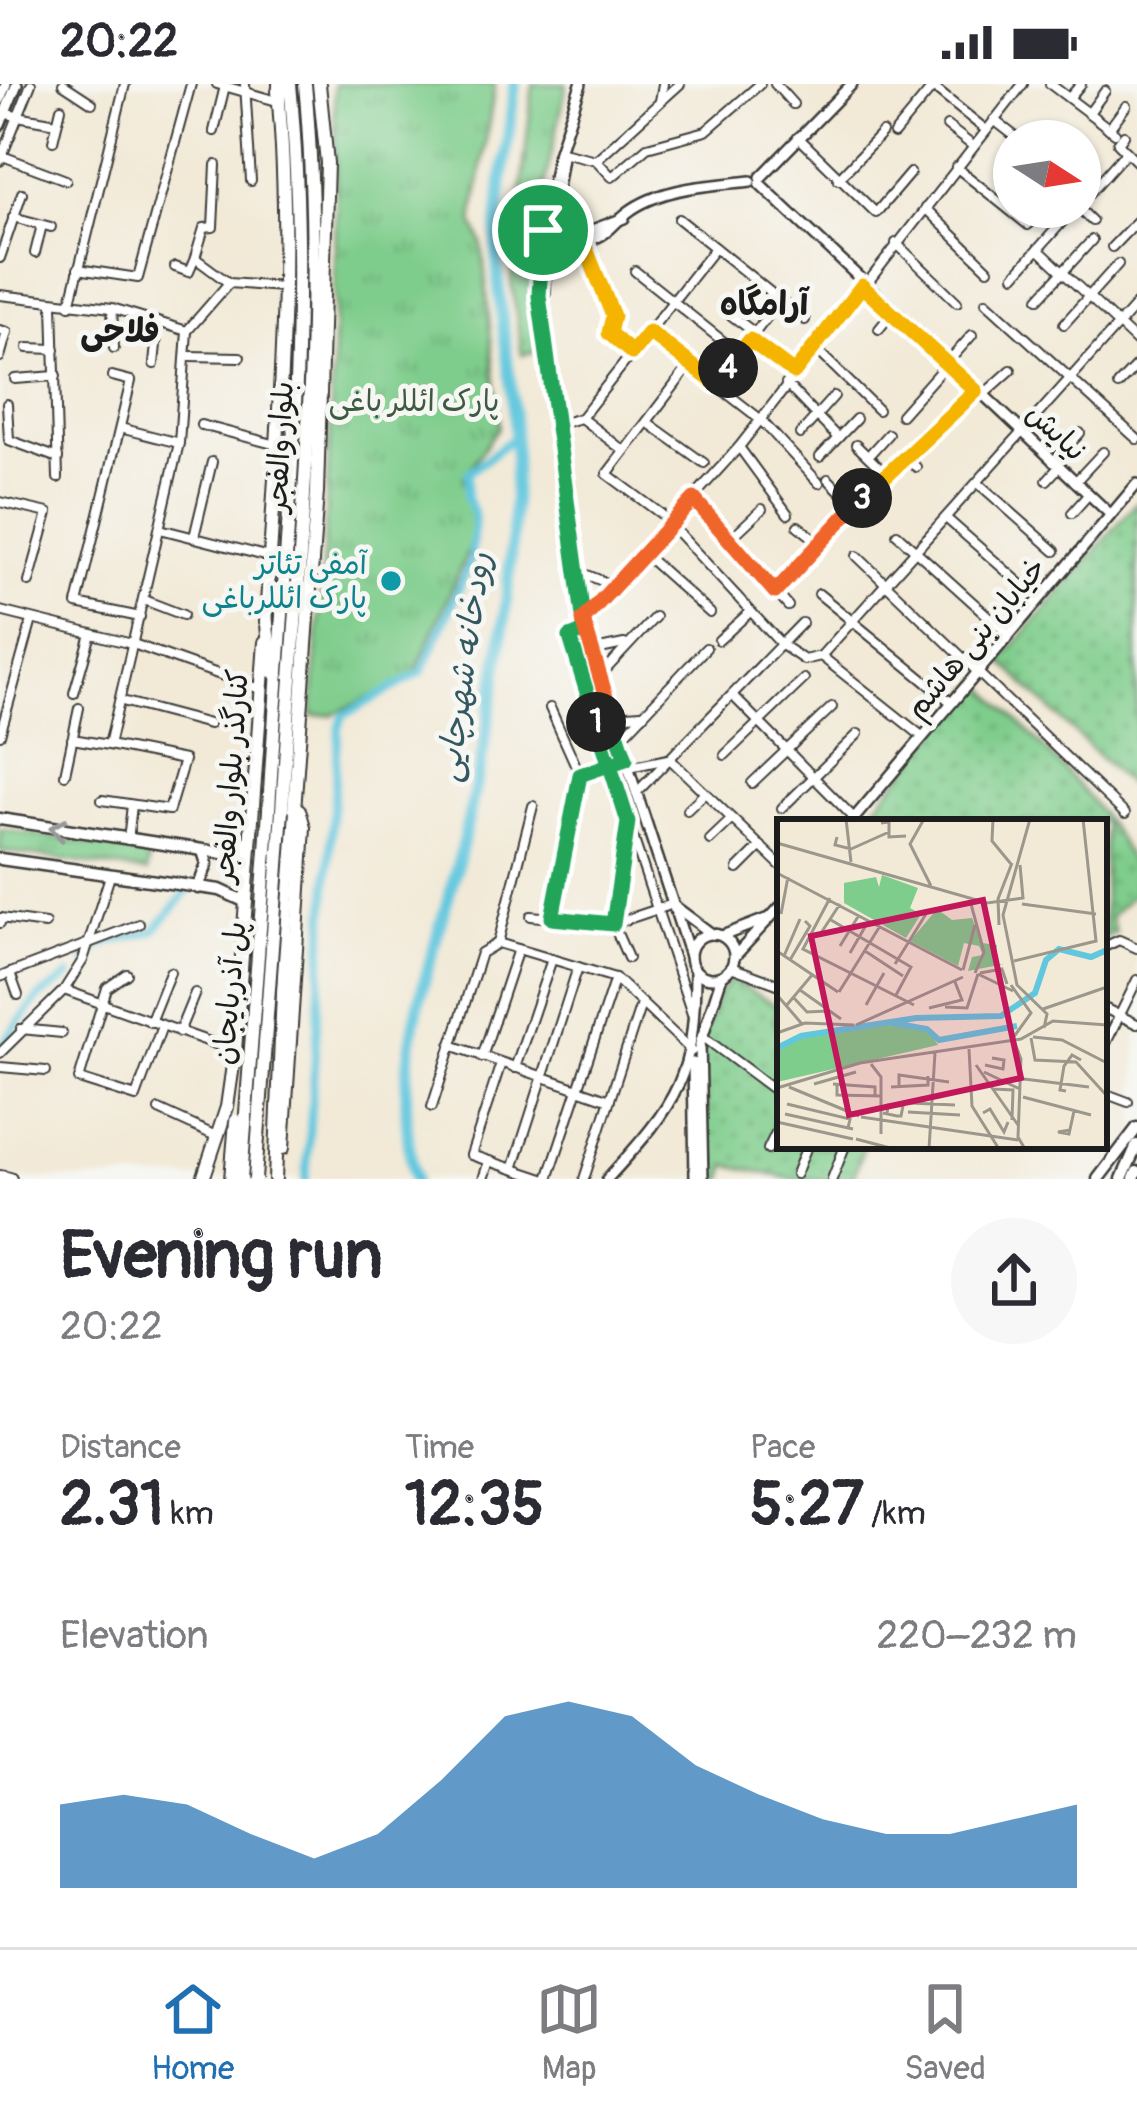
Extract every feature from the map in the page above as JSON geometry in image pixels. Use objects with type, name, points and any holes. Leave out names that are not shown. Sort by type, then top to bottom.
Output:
[{"type":"main road","name":"کنارگذر بلوار والفجر","points":[[203,1178],[227,1107],[235,1051],[279,446],[285,162],[278,84]]},
{"type":"main road","name":"بلوار والفجر","points":[[275,811],[274,718],[292,448],[298,221],[290,84]]},
{"type":"main road","name":"بلوار والفجر","points":[[275,811],[291,668],[306,429],[311,84]]},
{"type":"main road","points":[[278,1179],[276,1098],[320,421],[327,164],[311,84]]},
{"type":"main road","points":[[266,612],[274,718]]},
{"type":"main road","points":[[291,668],[299,759]]},
{"type":"main road","points":[[278,1179],[304,826],[296,801]]},
{"type":"main road","name":"پل آذربایجان","points":[[242,1179],[250,1037],[275,811]]},
{"type":"main road","name":"پل آذربایجان","points":[[255,1179],[275,811]]},
{"type":"main road","points":[[0,819],[203,851],[238,852],[251,839]]},
{"type":"main road","points":[[198,888],[207,864],[203,851]]},
{"type":"main road","points":[[0,859],[232,893],[246,902]]},
{"type":"main road","points":[[231,1179],[250,1037]]},
{"type":"main road","points":[[235,1051],[240,1064],[254,1073],[270,1071],[279,1057]]},
{"type":"main road","points":[[227,1107],[253,1084],[270,1088],[276,1098]]},
{"type":"main road","points":[[1098,1179],[1137,1129]]},
{"type":"main road","points":[[1122,1179],[1137,1145]]},
{"type":"main road","points":[[0,1177],[10,1179]]},
{"type":"main road","points":[[203,1178],[242,1179]]},
{"type":"street","points":[[0,100],[6,84]]},
{"type":"street","points":[[0,125],[17,84]]},
{"type":"street","points":[[32,84],[1,157],[66,180]]},
{"type":"street","points":[[63,84],[92,103]]},
{"type":"street","points":[[70,305],[125,84]]},
{"type":"street","points":[[77,269],[136,281],[190,84]]},
{"type":"street","points":[[581,84],[562,152],[547,237],[543,304],[555,425],[590,651],[695,970],[699,1179]]},
{"type":"street","points":[[660,103],[662,84]]},
{"type":"street","points":[[596,160],[680,84]]},
{"type":"street","points":[[775,84],[794,104]]},
{"type":"street","points":[[547,237],[584,244],[616,229],[646,201],[683,189],[757,181],[852,84]]},
{"type":"street","points":[[994,120],[1023,84]]},
{"type":"street","points":[[1050,84],[1116,132]]},
{"type":"street","points":[[1069,98],[1081,84]]},
{"type":"street","points":[[214,131],[221,85],[279,101]]},
{"type":"street","points":[[562,152],[596,160],[612,177],[647,147],[706,131],[753,86]]},
{"type":"street","points":[[894,134],[937,87],[986,130]]},
{"type":"street","points":[[245,88],[250,181]]},
{"type":"street","points":[[1088,113],[1105,92]]},
{"type":"street","points":[[1126,106],[1116,132],[1118,143],[1137,162]]},
{"type":"street","points":[[53,142],[61,108]]},
{"type":"street","points":[[6,114],[57,123]]},
{"type":"street","points":[[695,1025],[609,765],[572,633],[739,447],[993,121]]},
{"type":"street","points":[[947,126],[973,146]]},
{"type":"street","points":[[633,130],[647,147]]},
{"type":"street","points":[[838,179],[882,133]]},
{"type":"street","points":[[798,137],[876,213],[910,173]]},
{"type":"street","points":[[1101,180],[1126,152]]},
{"type":"street","points":[[175,267],[190,272],[205,228],[213,227],[216,165]]},
{"type":"street","points":[[956,167],[993,197]]},
{"type":"street","name":"نیایش","points":[[757,181],[862,286],[1111,515]]},
{"type":"street","points":[[0,258],[22,193]]},
{"type":"street","points":[[925,208],[988,269]]},
{"type":"street","points":[[14,217],[46,226],[35,253]]},
{"type":"street","points":[[547,237],[584,233],[624,218]]},
{"type":"street","points":[[679,219],[805,320]]},
{"type":"street","points":[[1112,247],[1137,220]]},
{"type":"street","points":[[1015,275],[1057,228]]},
{"type":"street","points":[[1039,298],[1092,240]]},
{"type":"street","points":[[896,243],[956,302]]},
{"type":"street","points":[[584,244],[613,316],[609,333],[632,353]]},
{"type":"street","points":[[555,425],[581,418],[715,248]]},
{"type":"street","points":[[1038,249],[1137,342]]},
{"type":"street","points":[[195,258],[229,284],[283,287]]},
{"type":"street","points":[[1064,324],[1118,264]]},
{"type":"street","points":[[635,271],[739,354]]},
{"type":"street","points":[[110,745],[179,443],[189,356],[187,331],[229,284]]},
{"type":"street","points":[[0,295],[112,308],[158,326],[187,331]]},
{"type":"street","points":[[716,384],[781,300]]},
{"type":"street","points":[[986,302],[1137,439]]},
{"type":"street","points":[[53,304],[58,478]]},
{"type":"street","points":[[671,525],[782,645],[804,660],[821,656],[1137,304]]},
{"type":"street","points":[[112,308],[114,348]]},
{"type":"street","points":[[724,310],[794,373]]},
{"type":"street","points":[[879,328],[892,313]]},
{"type":"street","points":[[154,364],[158,326]]},
{"type":"street","points":[[0,330],[7,332],[0,357]]},
{"type":"street","points":[[649,332],[760,419],[855,506]]},
{"type":"street","points":[[901,415],[972,334]]},
{"type":"street","points":[[814,347],[878,410]]},
{"type":"street","points":[[28,348],[55,349]]},
{"type":"street","points":[[189,356],[240,358]]},
{"type":"street","points":[[661,514],[608,474],[690,365]]},
{"type":"street","points":[[1118,385],[1137,365]]},
{"type":"street","points":[[775,592],[904,457],[1011,370]]},
{"type":"street","points":[[15,379],[56,376]]},
{"type":"street","points":[[112,376],[131,380],[77,604],[140,617]]},
{"type":"street","points":[[786,384],[838,438]]},
{"type":"street","points":[[800,434],[834,396]]},
{"type":"street","points":[[7,404],[9,440],[58,458]]},
{"type":"street","points":[[581,418],[624,452]]},
{"type":"street","points":[[820,457],[856,419]]},
{"type":"street","points":[[647,422],[704,463]]},
{"type":"street","points":[[201,425],[279,446]]},
{"type":"street","points":[[120,428],[179,443]]},
{"type":"street","points":[[1047,480],[1080,433]]},
{"type":"street","points":[[869,455],[888,434]]},
{"type":"street","points":[[856,445],[887,475]]},
{"type":"street","points":[[739,447],[788,514]]},
{"type":"street","points":[[1075,482],[1103,452]]},
{"type":"street","points":[[904,457],[916,467]]},
{"type":"street","points":[[194,537],[212,462]]},
{"type":"street","points":[[978,483],[1055,551]]},
{"type":"street","name":"خیابان بنی هاشم","points":[[854,819],[1137,484]]},
{"type":"street","points":[[1072,513],[1088,494]]},
{"type":"street","points":[[694,499],[788,607]]},
{"type":"street","points":[[0,502],[48,513],[29,582]]},
{"type":"street","points":[[729,540],[762,509]]},
{"type":"street","points":[[946,518],[1022,585]]},
{"type":"street","points":[[798,526],[820,542]]},
{"type":"street","points":[[160,529],[271,558]]},
{"type":"street","points":[[897,534],[1009,635]]},
{"type":"street","points":[[644,554],[710,613]]},
{"type":"street","points":[[857,556],[1125,814]]},
{"type":"street","points":[[574,570],[612,585]]},
{"type":"street","points":[[819,594],[952,703]]},
{"type":"street","points":[[144,600],[183,615]]},
{"type":"street","points":[[0,611],[136,645],[262,690]]},
{"type":"street","points":[[719,640],[750,612]]},
{"type":"street","points":[[598,676],[655,617]]},
{"type":"street","points":[[0,735],[32,620]]},
{"type":"street","points":[[637,792],[802,623]]},
{"type":"street","points":[[74,693],[91,634]]},
{"type":"street","points":[[590,651],[626,644]]},
{"type":"street","points":[[620,739],[706,648]]},
{"type":"street","points":[[821,656],[923,737]]},
{"type":"street","points":[[725,755],[804,680]]},
{"type":"street","points":[[733,696],[852,819]]},
{"type":"street","points":[[122,700],[209,724]]},
{"type":"street","points":[[550,707],[580,775],[552,918]]},
{"type":"street","points":[[752,783],[832,707]]},
{"type":"street","points":[[65,774],[79,708]]},
{"type":"street","points":[[612,716],[643,714]]},
{"type":"street","points":[[782,808],[858,734]]},
{"type":"street","points":[[72,739],[184,760],[169,809],[102,800]]},
{"type":"street","points":[[580,775],[609,765],[670,759],[777,862]]},
{"type":"street","points":[[687,810],[705,793]]},
{"type":"street","points":[[128,840],[132,806]]},
{"type":"street","points":[[498,943],[533,806]]},
{"type":"street","points":[[710,840],[732,819]]},
{"type":"street","points":[[628,822],[613,924],[628,958]]},
{"type":"street","points":[[738,869],[761,846]]},
{"type":"street","points":[[0,1053],[64,989],[86,946],[110,876]]},
{"type":"street","points":[[531,916],[613,924],[673,904]]},
{"type":"street","points":[[673,904],[717,935],[729,967]]},
{"type":"street","points":[[608,1179],[652,1128],[677,1088],[729,967],[777,911]]},
{"type":"street","points":[[690,956],[697,940],[772,917]]},
{"type":"street","points":[[0,921],[45,924]]},
{"type":"street","points":[[18,995],[5,975],[139,924]]},
{"type":"street","points":[[1107,946],[1119,940],[1137,948]]},
{"type":"street","points":[[432,1107],[481,952],[498,943],[614,978],[695,1054],[699,1179]]},
{"type":"street","points":[[482,1057],[518,949]]},
{"type":"street","points":[[515,1068],[552,959]]},
{"type":"street","points":[[513,1169],[578,967]]},
{"type":"street","points":[[695,970],[705,976],[729,967],[777,984]]},
{"type":"street","points":[[150,1022],[170,972]]},
{"type":"street","points":[[127,974],[107,988],[79,1079],[136,1097],[162,1026]]},
{"type":"street","points":[[501,1063],[471,1155],[546,1179],[614,978]]},
{"type":"street","points":[[1107,1041],[1137,980]]},
{"type":"street","points":[[64,989],[100,1006],[235,1051]]},
{"type":"street","points":[[178,1032],[195,993]]},
{"type":"street","points":[[584,1179],[641,1004]]},
{"type":"street","points":[[1107,1010],[1137,1024]]},
{"type":"street","points":[[20,1029],[62,1033]]},
{"type":"street","points":[[702,1036],[777,1092]]},
{"type":"street","points":[[451,1045],[610,1100]]},
{"type":"street","points":[[0,1066],[46,1071]]},
{"type":"street","points":[[677,1088],[695,1089]]},
{"type":"street","points":[[1107,1094],[1128,1102]]},
{"type":"street","points":[[160,1110],[219,1138]]},
{"type":"street","points":[[769,1148],[777,1131]]},
{"type":"street","points":[[796,1174],[806,1149]]},
{"type":"street","points":[[832,1179],[844,1149]]},
{"type":"street","points":[[483,1179],[489,1161]]},
{"type":"green space","name":"پارک ائللر باغی","points":[[334,84],[495,84],[473,222],[482,242],[499,426],[463,478],[473,525],[469,549],[413,678],[331,715],[312,716],[331,400]]},
{"type":"green space","points":[[533,84],[567,84],[532,241],[538,351],[522,355],[511,281]]},
{"type":"green space","points":[[1137,502],[1137,777],[1128,785],[1001,661]]},
{"type":"green space","points":[[980,682],[1104,819],[865,819]]},
{"type":"green space","points":[[1107,823],[1132,866],[1137,890],[1110,917],[1115,933],[1107,937]]},
{"type":"green space","points":[[0,829],[149,853],[147,872],[0,851]]},
{"type":"green space","points":[[731,980],[777,1006],[773,1020],[777,1023],[777,1149],[863,1149],[852,1179],[792,1179],[727,1165],[724,1179],[705,1179],[706,1090],[697,1070],[698,1049],[720,992]]},
{"type":"waterway","name":"رودخانه شهرچایی","points":[[415,1179],[408,1138],[408,1062],[479,773],[510,562],[515,429],[497,247],[515,84]]},
{"type":"waterway","points":[[306,1179],[339,729],[343,716],[422,672],[471,561],[475,517],[467,497],[468,473],[515,436]]},
{"type":"waterway","points":[[85,961],[100,945],[154,931],[187,892]]},
{"type":"waterway","points":[[0,1047],[38,998],[70,976]]},
{"type":"place","name":"آمفی تئاتر پارک ائللرباغی","points":[[391,581]]},
{"type":"district","name":"آرامگاه","points":[[764,304]]},
{"type":"district","name":"فلاحی","points":[[120,331]]},
{"type":"route","points":[[543,230],[539,236],[539,296],[543,304],[555,425],[574,570],[583,620],[585,631],[570,637],[608,766],[628,822],[616,871],[613,924],[552,918],[580,775],[608,766],[626,759],[583,620],[694,499],[775,592],[855,506],[976,391],[862,286],[794,373],[750,340],[716,384],[649,332],[632,353],[609,333],[613,316],[584,244],[551,244],[553,232],[543,230]]}]
